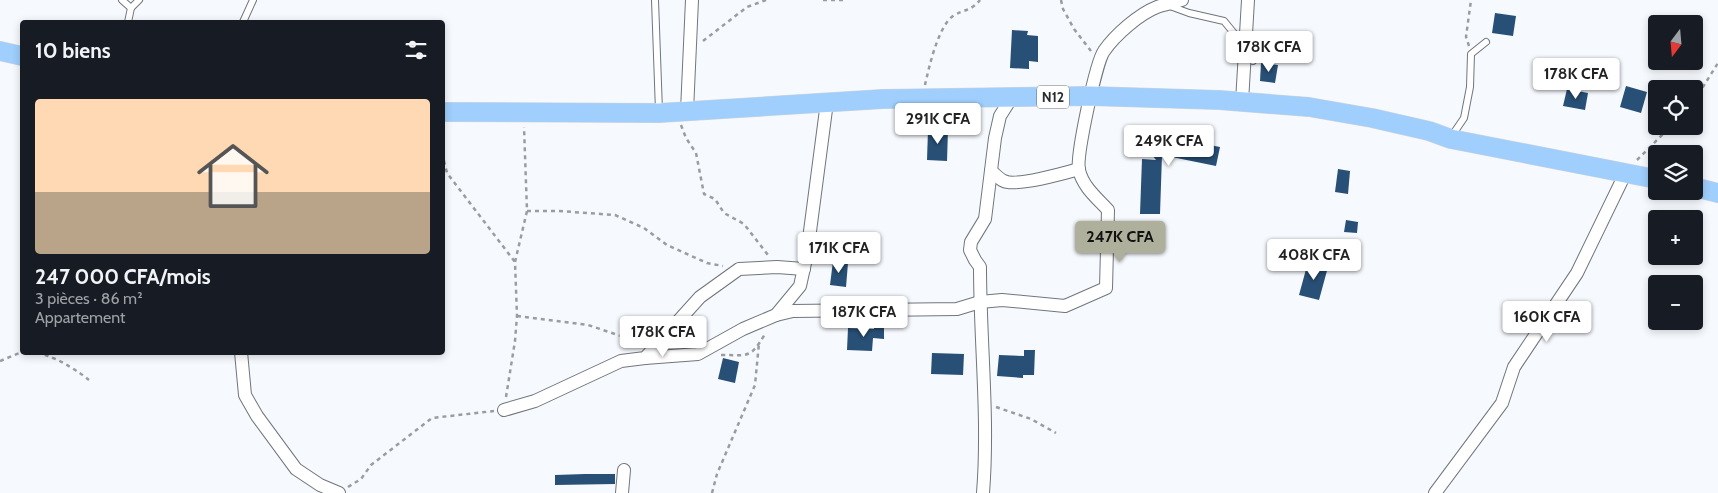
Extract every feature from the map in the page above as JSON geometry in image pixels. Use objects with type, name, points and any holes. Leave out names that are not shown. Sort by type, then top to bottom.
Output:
[{"type":"main road","points":[[0,51],[20,56]]},
{"type":"main road","name":"N12","points":[[445,112],[674,112],[922,98],[1090,96],[1242,102],[1309,107],[1372,118],[1451,138],[1648,177]]},
{"type":"main road","points":[[1703,189],[1718,193]]},
{"type":"street","points":[[674,112],[690,51],[692,0]]},
{"type":"street","points":[[504,410],[535,401],[621,361],[698,354],[743,329],[776,315],[793,311],[957,309],[980,302],[1002,300],[1065,306],[1106,288],[1108,210],[1084,185],[1079,169],[1081,144],[1090,96],[1103,52],[1130,23],[1155,8],[1182,0]]},
{"type":"street","points":[[1242,102],[1248,0]]},
{"type":"street","points":[[983,493],[986,458],[980,267],[970,250],[971,242],[985,218],[995,138],[1000,116],[1012,98]]},
{"type":"street","points":[[776,315],[800,286],[827,102]]},
{"type":"street","points":[[991,171],[1004,182],[1014,183],[1064,174],[1079,169]]},
{"type":"street","points":[[1435,493],[1502,403],[1514,368],[1577,273],[1626,172]]},
{"type":"street","points":[[645,358],[700,297],[739,269],[776,267],[804,269]]},
{"type":"street","points":[[241,355],[245,395],[257,416],[296,469],[320,485],[338,493]]},
{"type":"street","points":[[622,493],[624,470]]},
{"type":"lane","points":[[122,0],[131,8]]},
{"type":"lane","points":[[128,20],[131,8],[139,0]]},
{"type":"lane","points":[[244,20],[253,0]]},
{"type":"lane","points":[[654,0],[674,112]]},
{"type":"lane","points":[[1166,5],[1189,13],[1224,21],[1242,42],[1253,61]]},
{"type":"lane","points":[[1451,138],[1464,118],[1470,87],[1471,54],[1486,42]]},
{"type":"path","points":[[690,51],[747,6],[766,0]]},
{"type":"path","points":[[823,0],[844,0]]},
{"type":"path","points":[[922,98],[930,62],[940,34],[952,16],[973,8],[980,0]]},
{"type":"path","points":[[1061,0],[1063,9],[1074,29],[1090,47],[1098,68]]},
{"type":"path","points":[[1471,0],[1466,37],[1471,54]]},
{"type":"path","points":[[1703,87],[1718,63]]},
{"type":"path","points":[[674,112],[686,138],[696,153],[704,194],[715,200],[724,213],[744,224],[776,267]]},
{"type":"path","points":[[338,493],[361,479],[371,465],[432,418],[504,410],[517,316],[515,262],[527,211],[523,113]]},
{"type":"path","points":[[1626,172],[1662,135]]},
{"type":"path","points":[[445,165],[447,173],[515,262]]},
{"type":"path","points":[[527,211],[615,215],[644,228],[667,245],[707,263],[739,269]]},
{"type":"path","points":[[698,354],[742,356],[749,354],[759,344],[776,315]]},
{"type":"path","points":[[517,316],[588,325],[621,336],[666,334]]},
{"type":"path","points":[[712,493],[717,474],[755,385],[759,344]]},
{"type":"path","points":[[0,361],[20,353]]},
{"type":"path","points":[[45,355],[73,367],[89,380]]},
{"type":"path","points":[[984,403],[1031,419],[1056,433]]},
{"type":"building","points":[[1495,13],[1516,16],[1513,36],[1492,33]]},
{"type":"building","points":[[1012,30],[1028,31],[1027,35],[1038,36],[1038,62],[1029,61],[1029,69],[1010,68]]},
{"type":"building","points":[[1261,63],[1278,65],[1275,83],[1260,81]]},
{"type":"building","points":[[1626,86],[1647,92],[1641,113],[1620,107]]},
{"type":"building","points":[[1567,89],[1588,93],[1585,110],[1563,106]]},
{"type":"building","points":[[928,130],[948,130],[947,161],[927,160]]},
{"type":"building","points":[[1153,133],[1165,149],[1167,137],[1220,147],[1216,166],[1162,155],[1160,214],[1140,214],[1142,159],[1156,160],[1142,142]]},
{"type":"building","points":[[1338,169],[1350,171],[1348,194],[1335,192]]},
{"type":"building","points":[[1346,220],[1358,222],[1357,233],[1344,232]]},
{"type":"building","points":[[833,261],[848,263],[846,287],[830,285]]},
{"type":"building","points":[[1308,262],[1328,267],[1319,300],[1299,295]]},
{"type":"building","points":[[874,326],[884,327],[884,339],[873,338],[872,351],[847,350],[848,328],[874,329]]},
{"type":"building","points":[[1024,350],[1035,350],[1034,375],[1023,375],[1023,378],[997,376],[999,355],[1024,356]]},
{"type":"building","points":[[932,353],[964,354],[963,375],[931,374]]},
{"type":"building","points":[[723,358],[739,362],[735,383],[718,379]]},
{"type":"building","points":[[615,474],[615,484],[555,485],[555,475]]}]
